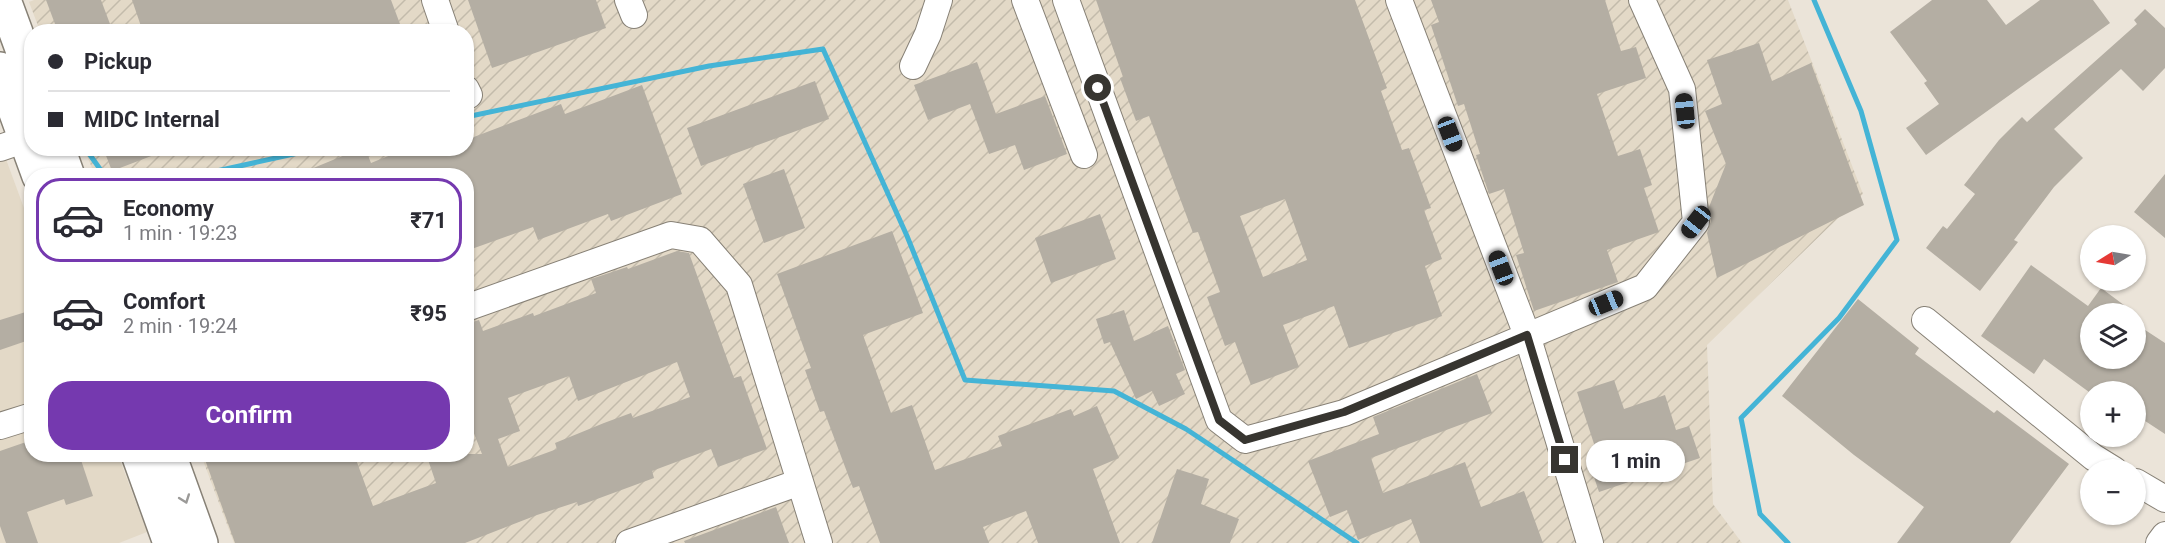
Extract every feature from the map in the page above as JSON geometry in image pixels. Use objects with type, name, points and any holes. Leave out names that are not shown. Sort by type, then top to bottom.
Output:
[{"type":"main road","points":[[4,0],[24,54]]},
{"type":"main road","points":[[0,69],[19,141]]},
{"type":"main road","points":[[141,462],[170,543]]},
{"type":"main road","points":[[172,462],[201,543]]},
{"type":"street","points":[[435,0],[443,24]]},
{"type":"street","points":[[913,66],[928,34],[939,0]]},
{"type":"street","points":[[1025,0],[1084,155]]},
{"type":"street","points":[[1066,0],[1219,420],[1245,440],[1344,412],[1645,287],[1696,222],[1682,89],[1642,0]]},
{"type":"street","points":[[1399,0],[1527,335],[1590,543]]},
{"type":"street","points":[[474,305],[671,235],[700,240],[739,285],[819,543]]},
{"type":"street","points":[[1926,320],[2096,459]]},
{"type":"street","points":[[0,426],[24,418]]},
{"type":"street","points":[[629,543],[800,482]]},
{"type":"street","points":[[2146,488],[2165,499]]},
{"type":"street","points":[[2159,543],[2165,535]]},
{"type":"shaded area","points":[[34,0],[1788,0],[1863,194],[1707,345],[1713,504],[1742,543],[234,543],[204,462],[474,462],[474,168],[92,168],[87,156],[474,156],[474,24],[37,24],[29,2]]},
{"type":"shaded area","points":[[0,143],[24,208],[24,462],[121,462],[147,532],[119,543],[0,543]]},
{"type":"building","points":[[46,0],[101,0],[110,24],[55,24]]},
{"type":"building","points":[[132,0],[391,0],[400,24],[140,24]]},
{"type":"building","points":[[468,0],[596,0],[606,28],[492,68]]},
{"type":"building","points":[[1096,0],[1355,0],[1387,88],[1381,91],[1402,150],[1409,148],[1431,208],[1424,210],[1442,259],[1425,266],[1442,316],[1349,348],[1334,306],[1283,325],[1299,367],[1251,385],[1235,342],[1225,346],[1207,297],[1220,292],[1198,232],[1193,233],[1149,116],[1136,121],[1120,78],[1123,77]],"holes":[[[1285,199],[1307,260],[1263,277],[1240,216]]]},
{"type":"building","points":[[1431,0],[1605,0],[1621,51],[1636,47],[1646,78],[1597,94],[1618,156],[1640,149],[1652,185],[1644,188],[1659,232],[1607,250],[1618,282],[1534,311],[1516,255],[1524,253],[1504,189],[1489,194],[1476,155],[1480,154],[1464,104],[1458,106],[1431,25],[1439,22]]},
{"type":"building","points":[[1932,0],[1987,0],[2006,25],[2040,0],[2093,0],[2110,23],[1926,155],[1906,128],[1939,104],[1924,83],[1927,81],[1890,32]]},
{"type":"building","points":[[2145,9],[2165,28],[2165,68],[2143,91],[2121,69],[2054,129],[2083,158],[2054,187],[2014,240],[2018,242],[1980,291],[1926,248],[1943,226],[1947,229],[1975,194],[1964,185],[1999,140],[2022,117],[2027,122],[2137,24],[2134,20]]},
{"type":"building","points":[[1759,43],[1772,81],[1811,63],[1864,205],[1717,278],[1707,233],[1711,221],[1709,207],[1726,164],[1705,111],[1722,104],[1707,60]]},
{"type":"building","points":[[977,62],[996,114],[1045,96],[1067,154],[1024,170],[1015,145],[989,154],[970,104],[928,120],[914,85]]},
{"type":"building","points":[[815,81],[829,119],[701,166],[687,128]]},
{"type":"building","points":[[642,85],[682,194],[611,221],[608,214],[538,240],[533,227],[474,248],[474,168],[313,168],[343,156],[368,156],[371,163],[388,156],[474,156],[474,137],[561,104],[565,114]]},
{"type":"building","points":[[106,156],[151,156],[120,168],[111,168]]},
{"type":"building","points":[[784,169],[805,228],[764,243],[743,184]]},
{"type":"building","points":[[2165,174],[2165,238],[2134,212]]},
{"type":"building","points":[[1100,214],[1116,259],[1051,283],[1035,238]]},
{"type":"building","points":[[892,231],[923,313],[863,335],[891,413],[912,405],[935,470],[1002,446],[998,436],[1071,409],[1074,416],[1097,406],[1119,458],[1093,469],[1120,543],[1038,543],[1026,511],[983,527],[989,543],[880,543],[859,486],[853,488],[824,411],[820,412],[805,370],[811,368],[777,274]]},
{"type":"building","points":[[677,251],[689,253],[734,378],[741,376],[767,449],[718,467],[711,449],[652,471],[654,478],[578,506],[577,502],[537,515],[465,543],[235,543],[206,462],[357,462],[373,506],[436,483],[429,462],[474,462],[474,454],[482,454],[474,434],[474,322],[479,320],[483,331],[533,313],[534,316],[596,293],[591,279],[627,267],[628,269]],"holes":[[[677,362],[690,397],[633,418],[631,413],[604,423],[555,443],[557,449],[508,467],[498,439],[520,431],[508,398],[569,376],[578,401]]]},
{"type":"building","points":[[2031,265],[2084,303],[2080,303],[2080,369],[2146,369],[2146,331],[2165,343],[2165,434],[2146,422],[2146,381],[2080,381],[2080,385],[2044,359],[2034,374],[1981,336]]},
{"type":"building","points":[[2099,291],[2105,291],[2121,303],[2090,303]]},
{"type":"building","points":[[1858,299],[1919,348],[1915,354],[1994,413],[1997,410],[2069,464],[2010,543],[1897,543],[1924,507],[1854,455],[1782,396]]},
{"type":"building","points":[[1124,310],[1134,341],[1168,326],[1185,370],[1176,374],[1185,394],[1159,406],[1152,391],[1136,399],[1110,342],[1104,344],[1096,319]]},
{"type":"building","points":[[24,312],[24,342],[0,350],[0,320]]},
{"type":"building","points":[[1477,374],[1492,413],[1371,458],[1383,493],[1465,462],[1481,507],[1524,491],[1543,543],[1420,543],[1411,519],[1358,540],[1347,510],[1330,517],[1308,461],[1379,434],[1373,417]]},
{"type":"building","points":[[1614,380],[1624,409],[1665,395],[1676,430],[1689,426],[1700,458],[1599,492],[1587,456],[1597,453],[1577,392]]},
{"type":"building","points":[[24,443],[24,462],[82,462],[93,496],[66,505],[64,499],[27,512],[38,543],[6,543],[0,526],[0,451]]},
{"type":"building","points":[[1177,469],[1209,479],[1201,504],[1239,519],[1230,543],[1152,543]]},
{"type":"building","points":[[776,507],[789,543],[685,543],[684,541]]},
{"type":"waterway","points":[[1788,543],[1760,514],[1741,418],[1839,318],[1897,240],[1861,111],[1814,0]]},
{"type":"waterway","points":[[474,115],[709,66],[823,49],[907,236],[965,380],[1114,391],[1186,429],[1357,543]]},
{"type":"waterway","points":[[91,156],[99,168]]},
{"type":"waterway","points":[[230,168],[285,156]]},
{"type":"route","points":[[1098,88],[1219,420],[1245,440],[1344,412],[1527,335],[1565,460]]}]
